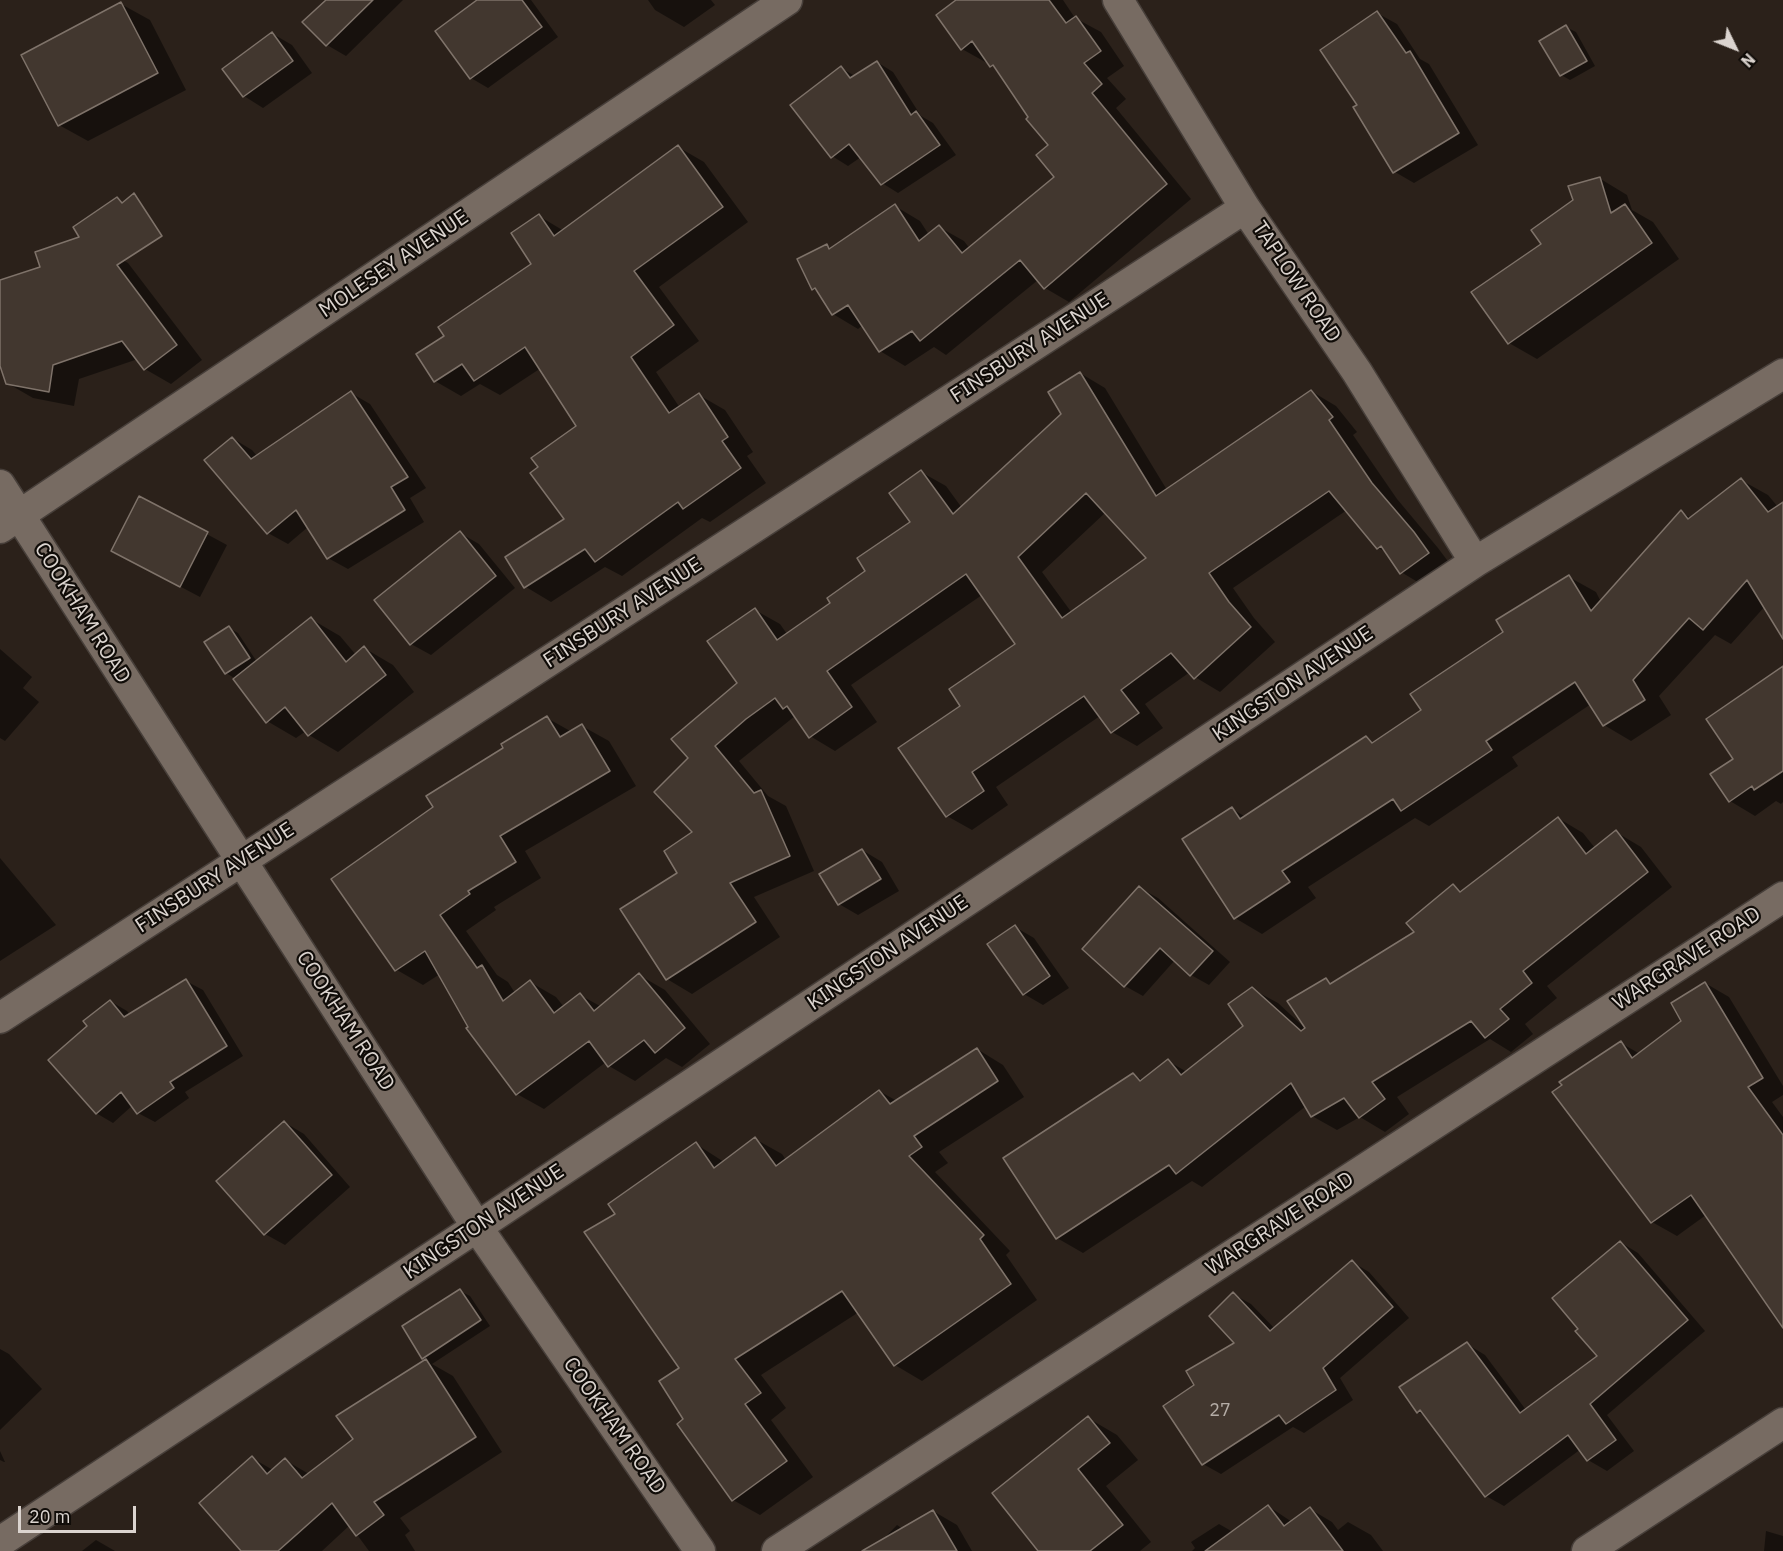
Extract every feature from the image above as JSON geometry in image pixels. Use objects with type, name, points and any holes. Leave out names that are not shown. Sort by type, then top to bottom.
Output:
[{"type":"street","name":"MOLESEY AVENUE","points":[[10,522],[787,0]]},
{"type":"street","name":"TAPLOW ROAD","points":[[1118,0],[1245,208],[1357,372],[1475,562]]},
{"type":"street","name":"FINSBURY AVENUE","points":[[0,1018],[1245,208]]},
{"type":"street","name":"KINGSTON AVENUE","points":[[0,1542],[1475,562],[1783,374]]},
{"type":"street","name":"COOKHAM ROAD","points":[[0,485],[10,522],[241,861],[477,1227],[700,1551]]},
{"type":"street","name":"WARGRAVE ROAD","points":[[777,1551],[1783,897]]},
{"type":"street","points":[[1587,1551],[1783,1423]]},
{"type":"building","points":[[326,0],[373,0],[326,46],[302,22]]},
{"type":"building","points":[[477,0],[522,0],[542,27],[470,79],[435,31]]},
{"type":"building","points":[[956,0],[1049,0],[1066,23],[1076,16],[1101,51],[1084,63],[1102,84],[1092,93],[1167,184],[1044,289],[1020,260],[920,341],[912,331],[879,352],[848,305],[832,315],[815,288],[812,290],[797,259],[827,244],[829,249],[895,204],[919,241],[939,225],[962,253],[1054,177],[1036,155],[1048,145],[1026,119],[1028,117],[993,65],[990,67],[972,41],[961,50],[936,15]]},
{"type":"building","points":[[121,2],[158,73],[58,126],[21,55]]},
{"type":"building","points":[[1377,11],[1406,53],[1410,51],[1459,133],[1393,173],[1353,107],[1357,105],[1320,50]]},
{"type":"building","points":[[1566,25],[1587,61],[1560,76],[1539,41]]},
{"type":"building","points":[[272,32],[293,61],[243,97],[222,69]]},
{"type":"building","points":[[877,61],[911,115],[916,111],[940,145],[881,185],[849,144],[831,158],[790,105],[841,66],[850,78]]},
{"type":"building","points":[[678,145],[723,207],[634,271],[674,325],[631,357],[669,413],[699,393],[728,437],[722,441],[741,468],[683,509],[678,502],[595,562],[585,549],[524,588],[505,557],[564,519],[530,473],[538,467],[531,458],[576,426],[525,347],[474,381],[462,364],[434,382],[416,354],[444,336],[438,327],[531,264],[511,233],[539,214],[554,236]]},
{"type":"building","points":[[1600,177],[1611,213],[1625,204],[1652,243],[1508,344],[1471,292],[1541,244],[1531,230],[1573,200],[1568,186]]},
{"type":"building","points":[[134,193],[162,236],[117,265],[177,345],[144,370],[122,341],[53,365],[49,392],[6,384],[0,366],[0,280],[40,267],[35,252],[79,237],[73,227],[117,197],[122,203]]},
{"type":"building","points":[[1080,372],[1156,496],[1311,390],[1333,417],[1329,420],[1372,483],[1429,553],[1400,574],[1381,546],[1377,549],[1329,491],[1209,573],[1229,602],[1251,627],[1194,679],[1171,653],[1121,690],[1139,713],[1111,733],[1084,696],[972,772],[984,791],[946,817],[898,748],[960,706],[949,689],[1015,644],[966,574],[827,671],[852,707],[809,738],[787,706],[783,709],[775,698],[715,746],[754,793],[761,790],[790,856],[730,883],[756,922],[666,980],[620,909],[677,873],[664,851],[692,832],[654,792],[688,758],[671,739],[737,683],[707,641],[755,608],[777,640],[830,603],[827,598],[865,571],[857,558],[910,522],[889,493],[921,470],[953,514],[1061,414],[1048,392]],"holes":[[[1086,493],[1146,558],[1062,618],[1018,557]]]},
{"type":"building","points":[[351,391],[408,477],[391,487],[405,510],[327,559],[296,510],[267,534],[204,460],[232,437],[251,459]]},
{"type":"building","points":[[1741,478],[1768,512],[1783,502],[1783,639],[1747,580],[1703,630],[1689,618],[1633,680],[1645,700],[1603,726],[1575,682],[1486,741],[1492,750],[1401,811],[1393,799],[1282,871],[1290,882],[1234,919],[1182,839],[1232,807],[1240,819],[1366,736],[1372,743],[1421,710],[1410,694],[1503,632],[1496,620],[1569,575],[1591,611],[1681,510],[1688,519]]},
{"type":"building","points":[[139,496],[208,532],[180,587],[111,551]]},
{"type":"building","points":[[460,531],[496,576],[410,645],[374,600]]},
{"type":"building","points":[[311,617],[346,662],[364,646],[386,675],[308,736],[285,707],[266,723],[233,679]]},
{"type":"building","points":[[229,626],[250,658],[225,674],[204,642]]},
{"type":"building","points":[[1783,666],[1783,771],[1754,790],[1752,786],[1729,802],[1710,774],[1733,759],[1706,719]]},
{"type":"building","points":[[547,716],[560,737],[582,724],[610,771],[500,836],[516,862],[468,891],[470,894],[440,915],[477,968],[482,965],[503,1001],[530,980],[554,1013],[580,993],[594,1011],[639,973],[685,1028],[655,1053],[644,1040],[608,1067],[589,1041],[516,1095],[466,1028],[468,1027],[425,951],[395,971],[331,879],[433,807],[426,796],[503,748],[501,744]]},
{"type":"building","points":[[1558,817],[1586,854],[1616,830],[1648,872],[1523,971],[1532,983],[1500,1009],[1509,1019],[1485,1038],[1471,1021],[1372,1082],[1385,1099],[1359,1118],[1344,1098],[1311,1117],[1291,1083],[1176,1174],[1169,1165],[1056,1239],[1003,1158],[1133,1073],[1140,1081],[1168,1059],[1181,1075],[1243,1026],[1228,1004],[1252,987],[1301,1031],[1305,1028],[1287,1001],[1326,978],[1330,984],[1414,932],[1406,923],[1453,884],[1460,892]]},
{"type":"building","points":[[862,849],[881,879],[838,905],[819,874]]},
{"type":"building","points":[[1139,886],[1213,951],[1190,976],[1160,948],[1124,987],[1082,949]]},
{"type":"building","points":[[1015,925],[1050,976],[1023,995],[987,944]]},
{"type":"building","points":[[186,979],[227,1046],[170,1082],[174,1088],[137,1114],[121,1092],[96,1114],[48,1060],[87,1026],[83,1021],[110,1000],[124,1017]]},
{"type":"building","points":[[1705,982],[1763,1078],[1748,1087],[1783,1135],[1783,1328],[1691,1195],[1651,1223],[1552,1092],[1562,1085],[1559,1082],[1621,1041],[1632,1058],[1681,1021],[1671,1003]]},
{"type":"building","points":[[977,1048],[998,1081],[914,1136],[922,1147],[909,1156],[984,1235],[980,1239],[1011,1284],[894,1366],[842,1291],[735,1359],[761,1393],[745,1404],[787,1461],[732,1501],[677,1424],[683,1419],[659,1381],[679,1368],[584,1232],[615,1214],[608,1204],[696,1142],[714,1168],[755,1137],[776,1166],[879,1090],[890,1104]]},
{"type":"building","points":[[284,1121],[332,1175],[264,1235],[216,1181]]},
{"type":"building","points":[[1620,1241],[1688,1320],[1590,1404],[1616,1440],[1587,1461],[1568,1435],[1485,1497],[1420,1410],[1417,1413],[1399,1387],[1467,1342],[1520,1413],[1597,1356],[1575,1331],[1578,1329],[1552,1298]]},
{"type":"building","points":[[1352,1260],[1393,1307],[1323,1368],[1336,1390],[1286,1424],[1279,1415],[1202,1465],[1163,1406],[1194,1385],[1186,1371],[1234,1343],[1209,1316],[1233,1292],[1270,1331]]},
{"type":"building","points":[[460,1289],[481,1320],[422,1359],[402,1326]]},
{"type":"building","points":[[426,1359],[476,1437],[374,1502],[384,1515],[356,1536],[332,1503],[278,1551],[241,1551],[199,1503],[252,1456],[267,1474],[285,1458],[302,1478],[353,1439],[336,1416]]},
{"type":"building","points":[[1088,1416],[1110,1443],[1078,1469],[1123,1525],[1090,1551],[1038,1551],[992,1493]]},
{"type":"building","points":[[1268,1505],[1284,1526],[1310,1507],[1343,1551],[1205,1551]]},
{"type":"building","points":[[933,1510],[957,1551],[862,1551]]}]
